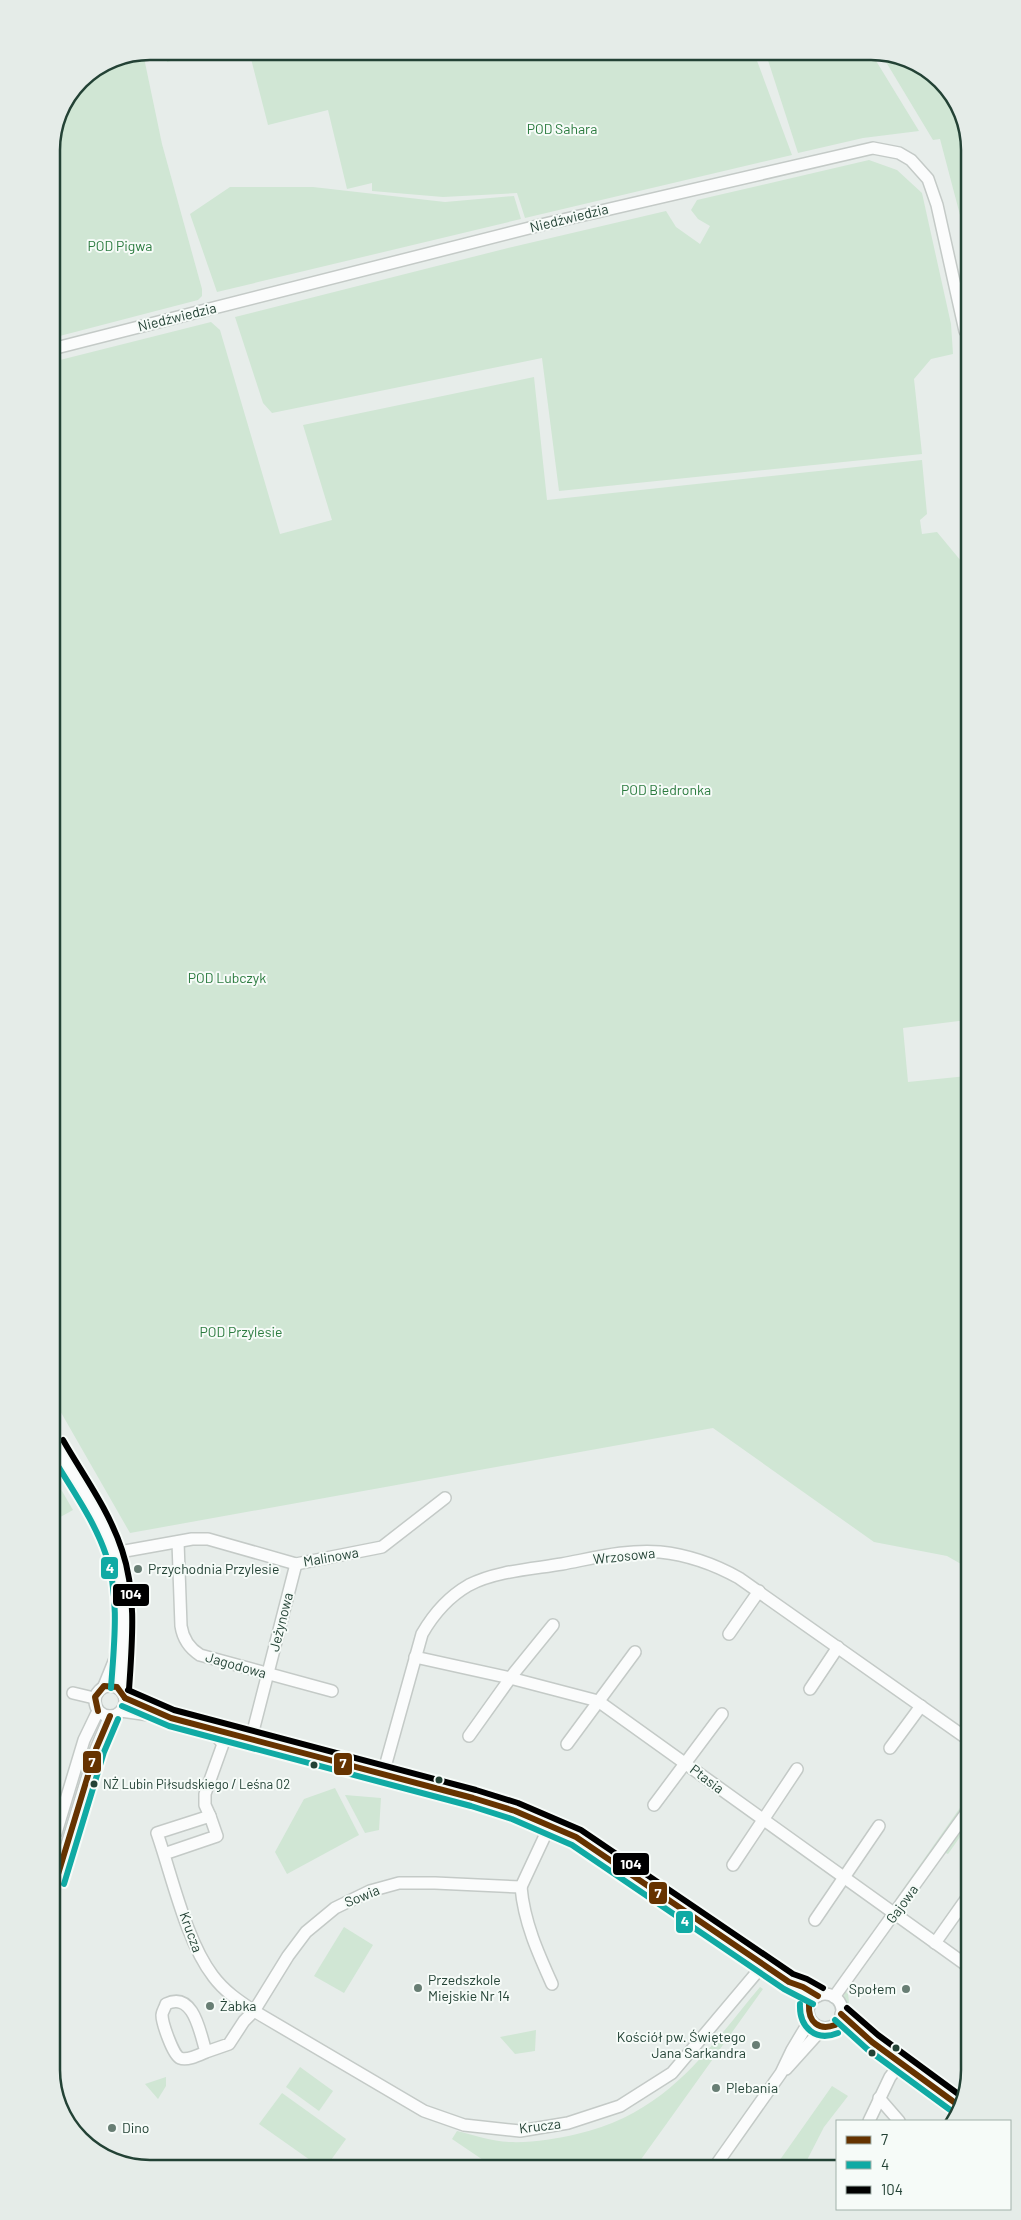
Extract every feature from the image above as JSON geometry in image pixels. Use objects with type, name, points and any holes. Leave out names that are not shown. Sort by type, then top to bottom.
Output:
[{"type":"street","name":"Niedźwiedzia","points":[[60,347],[545,224],[873,148],[899,153],[916,165],[928,179],[937,205],[961,312]]},
{"type":"street","points":[[60,1453],[104,1529],[114,1553],[121,1588],[121,1711]]},
{"type":"street","name":"Malinowa","points":[[114,1553],[208,1539],[296,1564],[382,1547],[445,1498]]},
{"type":"street","name":"Jagodowa","points":[[178,1542],[180,1626],[182,1636],[192,1650],[200,1655],[332,1690]]},
{"type":"street","name":"Wrzosowa","points":[[383,1774],[414,1657],[422,1634],[441,1606],[468,1586],[501,1575],[628,1552],[660,1552],[693,1558],[716,1566],[759,1591],[961,1734]]},
{"type":"street","name":"Jeżynowa","points":[[251,1739],[296,1564]]},
{"type":"street","points":[[729,1634],[759,1591]]},
{"type":"street","points":[[104,1686],[115,1659],[122,1618]]},
{"type":"street","points":[[469,1736],[510,1678],[553,1625]]},
{"type":"street","points":[[810,1689],[838,1647]]},
{"type":"street","points":[[568,1744],[636,1652]]},
{"type":"street","name":"Ptasia","points":[[414,1657],[510,1678],[598,1701],[763,1821],[961,1961]]},
{"type":"street","points":[[60,1820],[84,1740],[98,1711],[94,1698],[96,1692],[104,1686],[113,1685],[122,1693],[171,1718]]},
{"type":"street","points":[[73,1693],[94,1698]]},
{"type":"street","points":[[890,1748],[921,1706]]},
{"type":"street","points":[[98,1711],[110,1716]]},
{"type":"street","points":[[60,1868],[96,1749],[110,1716],[121,1711],[171,1718],[506,1808],[550,1824],[608,1856],[763,1965],[789,1982],[803,1987],[818,1996]]},
{"type":"street","points":[[654,1805],[722,1714]]},
{"type":"street","points":[[164,1854],[217,1836],[206,1805],[205,1794],[224,1744],[210,1728]]},
{"type":"street","points":[[734,1865],[797,1769]]},
{"type":"street","name":"Krucza","points":[[210,1816],[157,1833],[192,1940],[201,1959],[214,1978],[232,1996],[254,2011],[424,2111],[464,2125],[520,2131],[568,2123],[620,2106],[672,2073],[763,1965]]},
{"type":"street","name":"Gajowa","points":[[834,1998],[961,1820]]},
{"type":"street","points":[[550,1824],[521,1887],[522,1903],[532,1940],[552,1984]]},
{"type":"street","points":[[815,1920],[879,1826]]},
{"type":"street","name":"Sowia","points":[[254,2011],[288,1956],[306,1932],[335,1908],[370,1891],[399,1883],[435,1882],[521,1887]]},
{"type":"street","points":[[935,1943],[961,1906]]},
{"type":"street","points":[[720,2160],[781,2073],[810,2020],[809,2005],[789,1982]]},
{"type":"street","points":[[809,2005],[818,1996],[824,1995],[834,1998],[840,2005],[841,2014],[835,2025]]},
{"type":"street","points":[[206,2052],[191,2007],[182,2002],[174,2001],[166,2004],[162,2014],[164,2023],[174,2054],[179,2058],[187,2058],[206,2052],[229,2044],[244,2021],[254,2011]]},
{"type":"street","points":[[841,2014],[900,2064],[955,2103]]},
{"type":"street","points":[[810,2020],[818,2027],[823,2028],[835,2025],[872,2042]]},
{"type":"street","points":[[781,2073],[800,2055],[823,2028]]},
{"type":"street","points":[[869,2120],[890,2077],[900,2064]]},
{"type":"street","points":[[879,2098],[898,2120]]},
{"type":"green space","name":"POD Pigwa","points":[[145,60],[162,144],[202,289],[202,296],[198,300],[60,336],[60,144],[62,133],[72,105],[86,86],[110,69],[121,65]]},
{"type":"green space","name":"POD Sahara","points":[[251,60],[757,60],[792,155],[525,218],[517,193],[443,197],[372,191],[372,183],[347,189],[328,110],[268,125]]},
{"type":"green space","points":[[768,60],[876,60],[919,131],[863,138],[798,153]]},
{"type":"green space","points":[[886,62],[905,67],[926,79],[935,86],[952,110],[958,127],[961,150],[961,219],[940,139],[933,140]]},
{"type":"green space","points":[[869,160],[897,170],[922,193],[951,324],[953,354],[931,359],[914,379],[922,454],[559,491],[542,358],[272,413],[263,403],[235,317],[508,248],[666,211],[676,227],[700,244],[710,226],[698,219],[691,210],[697,200]]},
{"type":"green space","points":[[230,187],[313,187],[445,202],[514,196],[521,219],[217,292],[190,214]]},
{"type":"green space","points":[[211,322],[220,330],[280,534],[332,520],[303,425],[534,377],[547,500],[922,460],[927,514],[920,520],[922,534],[937,532],[961,561],[961,1021],[903,1028],[908,1082],[961,1077],[961,1564],[947,1556],[874,1542],[713,1428],[130,1533],[60,1411],[60,360]]},
{"type":"green space","points":[[60,1488],[73,1510],[60,1517]]},
{"type":"green space","points":[[335,1788],[359,1835],[287,1874],[275,1852],[304,1799]]},
{"type":"green space","points":[[345,1795],[381,1798],[379,1830],[365,1833]]},
{"type":"green space","points":[[961,1806],[961,1812],[899,1900],[896,1899]]},
{"type":"green space","points":[[961,1828],[961,1835],[948,1854],[943,1852]]},
{"type":"green space","points":[[344,1927],[373,1945],[344,1993],[314,1976]]},
{"type":"green space","points":[[760,1987],[763,1989],[641,2160],[483,2160],[452,2139],[457,2131],[489,2139],[526,2142],[577,2134],[608,2124],[636,2112],[660,2096],[681,2078]]},
{"type":"green space","points":[[845,1991],[848,1994],[851,2019],[843,2001]]},
{"type":"green space","points":[[536,2030],[535,2051],[515,2054],[500,2037]]},
{"type":"green space","points":[[300,2067],[333,2091],[319,2111],[286,2087]]},
{"type":"green space","points":[[166,2077],[166,2086],[158,2099],[145,2084]]},
{"type":"green space","points":[[832,2086],[848,2096],[824,2127],[807,2160],[780,2160]]},
{"type":"green space","points":[[282,2093],[346,2139],[331,2160],[310,2160],[259,2124]]},
{"type":"transit line","name":"104","points":[[63,1440],[110,1521],[117,1535],[127,1567],[132,1602],[129,1690]]},
{"type":"transit line","name":"4","points":[[60,1469],[96,1531],[106,1555],[110,1571],[115,1604],[111,1688]]},
{"type":"transit line","name":"7","points":[[98,1711],[95,1697],[104,1686],[117,1687],[125,1698]]},
{"type":"transit line","name":"104","points":[[128,1690],[174,1710],[476,1790],[518,1803],[581,1830],[793,1974],[823,1988]]},
{"type":"transit line","name":"7","points":[[125,1698],[171,1718],[473,1798],[515,1811],[576,1837],[789,1982],[803,1987],[818,1996]]},
{"type":"transit line","name":"4","points":[[122,1706],[169,1726],[471,1806],[512,1819],[572,1845],[784,1989],[813,2004]]},
{"type":"transit line","name":"7","points":[[60,1868],[96,1749],[110,1716]]},
{"type":"transit line","name":"4","points":[[64,1884],[104,1752],[118,1719]]},
{"type":"transit line","name":"4","points":[[800,2004],[802,2020],[810,2031],[823,2036],[838,2033]]},
{"type":"transit line","name":"7","points":[[809,2005],[810,2016],[816,2024],[824,2027],[835,2025]]},
{"type":"transit line","name":"104","points":[[847,2008],[878,2035],[958,2094]]},
{"type":"transit line","name":"7","points":[[841,2014],[872,2042],[955,2103]]},
{"type":"transit line","name":"4","points":[[835,2020],[867,2049],[951,2111]]},
{"type":"place","name":"Przychodnia Przylesie","points":[[138,1569]]},
{"type":"place","name":"NŻ Lubin Piłsudskiego / Leśna 02","points":[[94,1784]]},
{"type":"place","name":"Przedszkole Miejskie Nr 14","points":[[418,1988]]},
{"type":"place","name":"Społem","points":[[906,1989]]},
{"type":"place","name":"Żabka","points":[[210,2006]]},
{"type":"place","name":"Kościół pw. Świętego Jana Sarkandra","points":[[756,2045]]},
{"type":"place","name":"Plebania","points":[[716,2088]]},
{"type":"place","name":"Dino","points":[[112,2128]]},
{"type":"park label","name":"POD Biedronka","points":[[666,790]]},
{"type":"park label","name":"POD Lubczyk","points":[[227,978]]},
{"type":"park label","name":"POD Przylesie","points":[[241,1332]]}]
